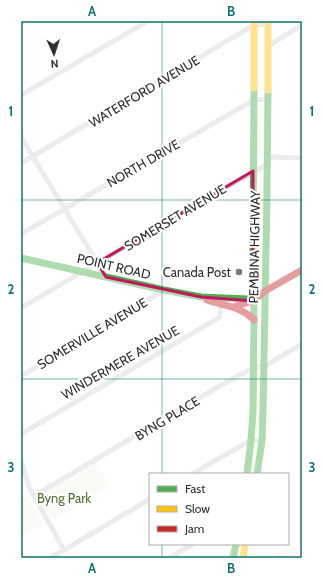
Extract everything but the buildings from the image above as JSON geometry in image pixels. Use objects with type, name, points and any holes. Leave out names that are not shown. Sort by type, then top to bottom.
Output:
[{"type":"main road","name":"PEMBINA HIGHWAY","points":[[247,473],[253,411],[254,23]]},
{"type":"main road","name":"PEMBINA HIGHWAY","points":[[257,473],[262,441],[264,366],[268,160],[268,23]]},
{"type":"main road","name":"POINT ROAD","points":[[21,258],[201,297],[247,299],[253,301]]},
{"type":"main road","points":[[233,307],[253,301],[302,270]]},
{"type":"main road","name":"POINT ROAD","points":[[201,297],[242,310],[254,320]]},
{"type":"main road","points":[[221,304],[228,298]]},
{"type":"main road","points":[[253,301],[259,308],[264,321]]},
{"type":"main road","points":[[233,558],[236,545]]},
{"type":"main road","points":[[243,558],[246,545]]},
{"type":"main road","points":[[246,545],[248,558]]},
{"type":"street","points":[[21,95],[142,23],[148,21]]},
{"type":"street","name":"WATERFORD AVENUE","points":[[21,163],[254,23],[268,23]]},
{"type":"street","points":[[268,46],[302,25]]},
{"type":"street","name":"NORTH DRIVE","points":[[21,234],[254,100],[268,99]]},
{"type":"street","points":[[21,137],[106,277]]},
{"type":"street","points":[[268,160],[302,158]]},
{"type":"street","name":"SOMERSET AVENUE","points":[[21,308],[81,271],[253,171],[268,160]]},
{"type":"street","name":"SOMERVILLE AVENUE","points":[[21,376],[164,290]]},
{"type":"street","name":"WINDERMERE AVENUE","points":[[21,434],[220,317],[221,304]]},
{"type":"street","name":"BYNG PLACE","points":[[34,496],[223,384],[253,368],[264,366],[302,344]]},
{"type":"street","points":[[194,473],[251,440],[262,441]]},
{"type":"street","points":[[21,460],[28,487],[64,550]]},
{"type":"street","points":[[50,558],[149,500]]},
{"type":"street","points":[[169,558],[191,545]]},
{"type":"highlighted area","points":[[253,171],[253,301],[201,297],[106,277],[97,263]]},
{"type":"green space","points":[[259,102],[264,108],[264,159],[258,158],[257,155],[257,103]]},
{"type":"green space","points":[[260,171],[264,176],[264,222],[260,225],[256,223],[256,172]]},
{"type":"green space","points":[[258,232],[262,233],[261,287],[257,291],[256,234]]},
{"type":"green space","points":[[257,376],[260,418],[259,430],[256,432]]},
{"type":"green space","name":"Byng Park","points":[[96,463],[110,486],[54,520],[40,496]]},
{"type":"green space","points":[[27,496],[43,523],[21,537],[21,499]]},
{"type":"green space","points":[[293,544],[299,558],[270,558]]},
{"type":"traffic: fast","points":[[247,473],[253,411],[254,88]]},
{"type":"traffic: fast","points":[[257,473],[262,441],[263,413],[268,90]]},
{"type":"traffic: fast","points":[[21,258],[201,297],[247,299],[253,301]]},
{"type":"traffic: fast","points":[[233,558],[236,545]]},
{"type":"traffic: slow","points":[[254,21],[254,88]]},
{"type":"traffic: slow","points":[[268,21],[268,90]]},
{"type":"traffic: slow","points":[[243,558],[245,545]]},
{"type":"traffic: jam","points":[[233,307],[253,301],[265,291],[302,270]]},
{"type":"traffic: jam","points":[[207,300],[238,309],[249,315],[254,320]]},
{"type":"place","name":"Canada Post","points":[[239,272]]}]
